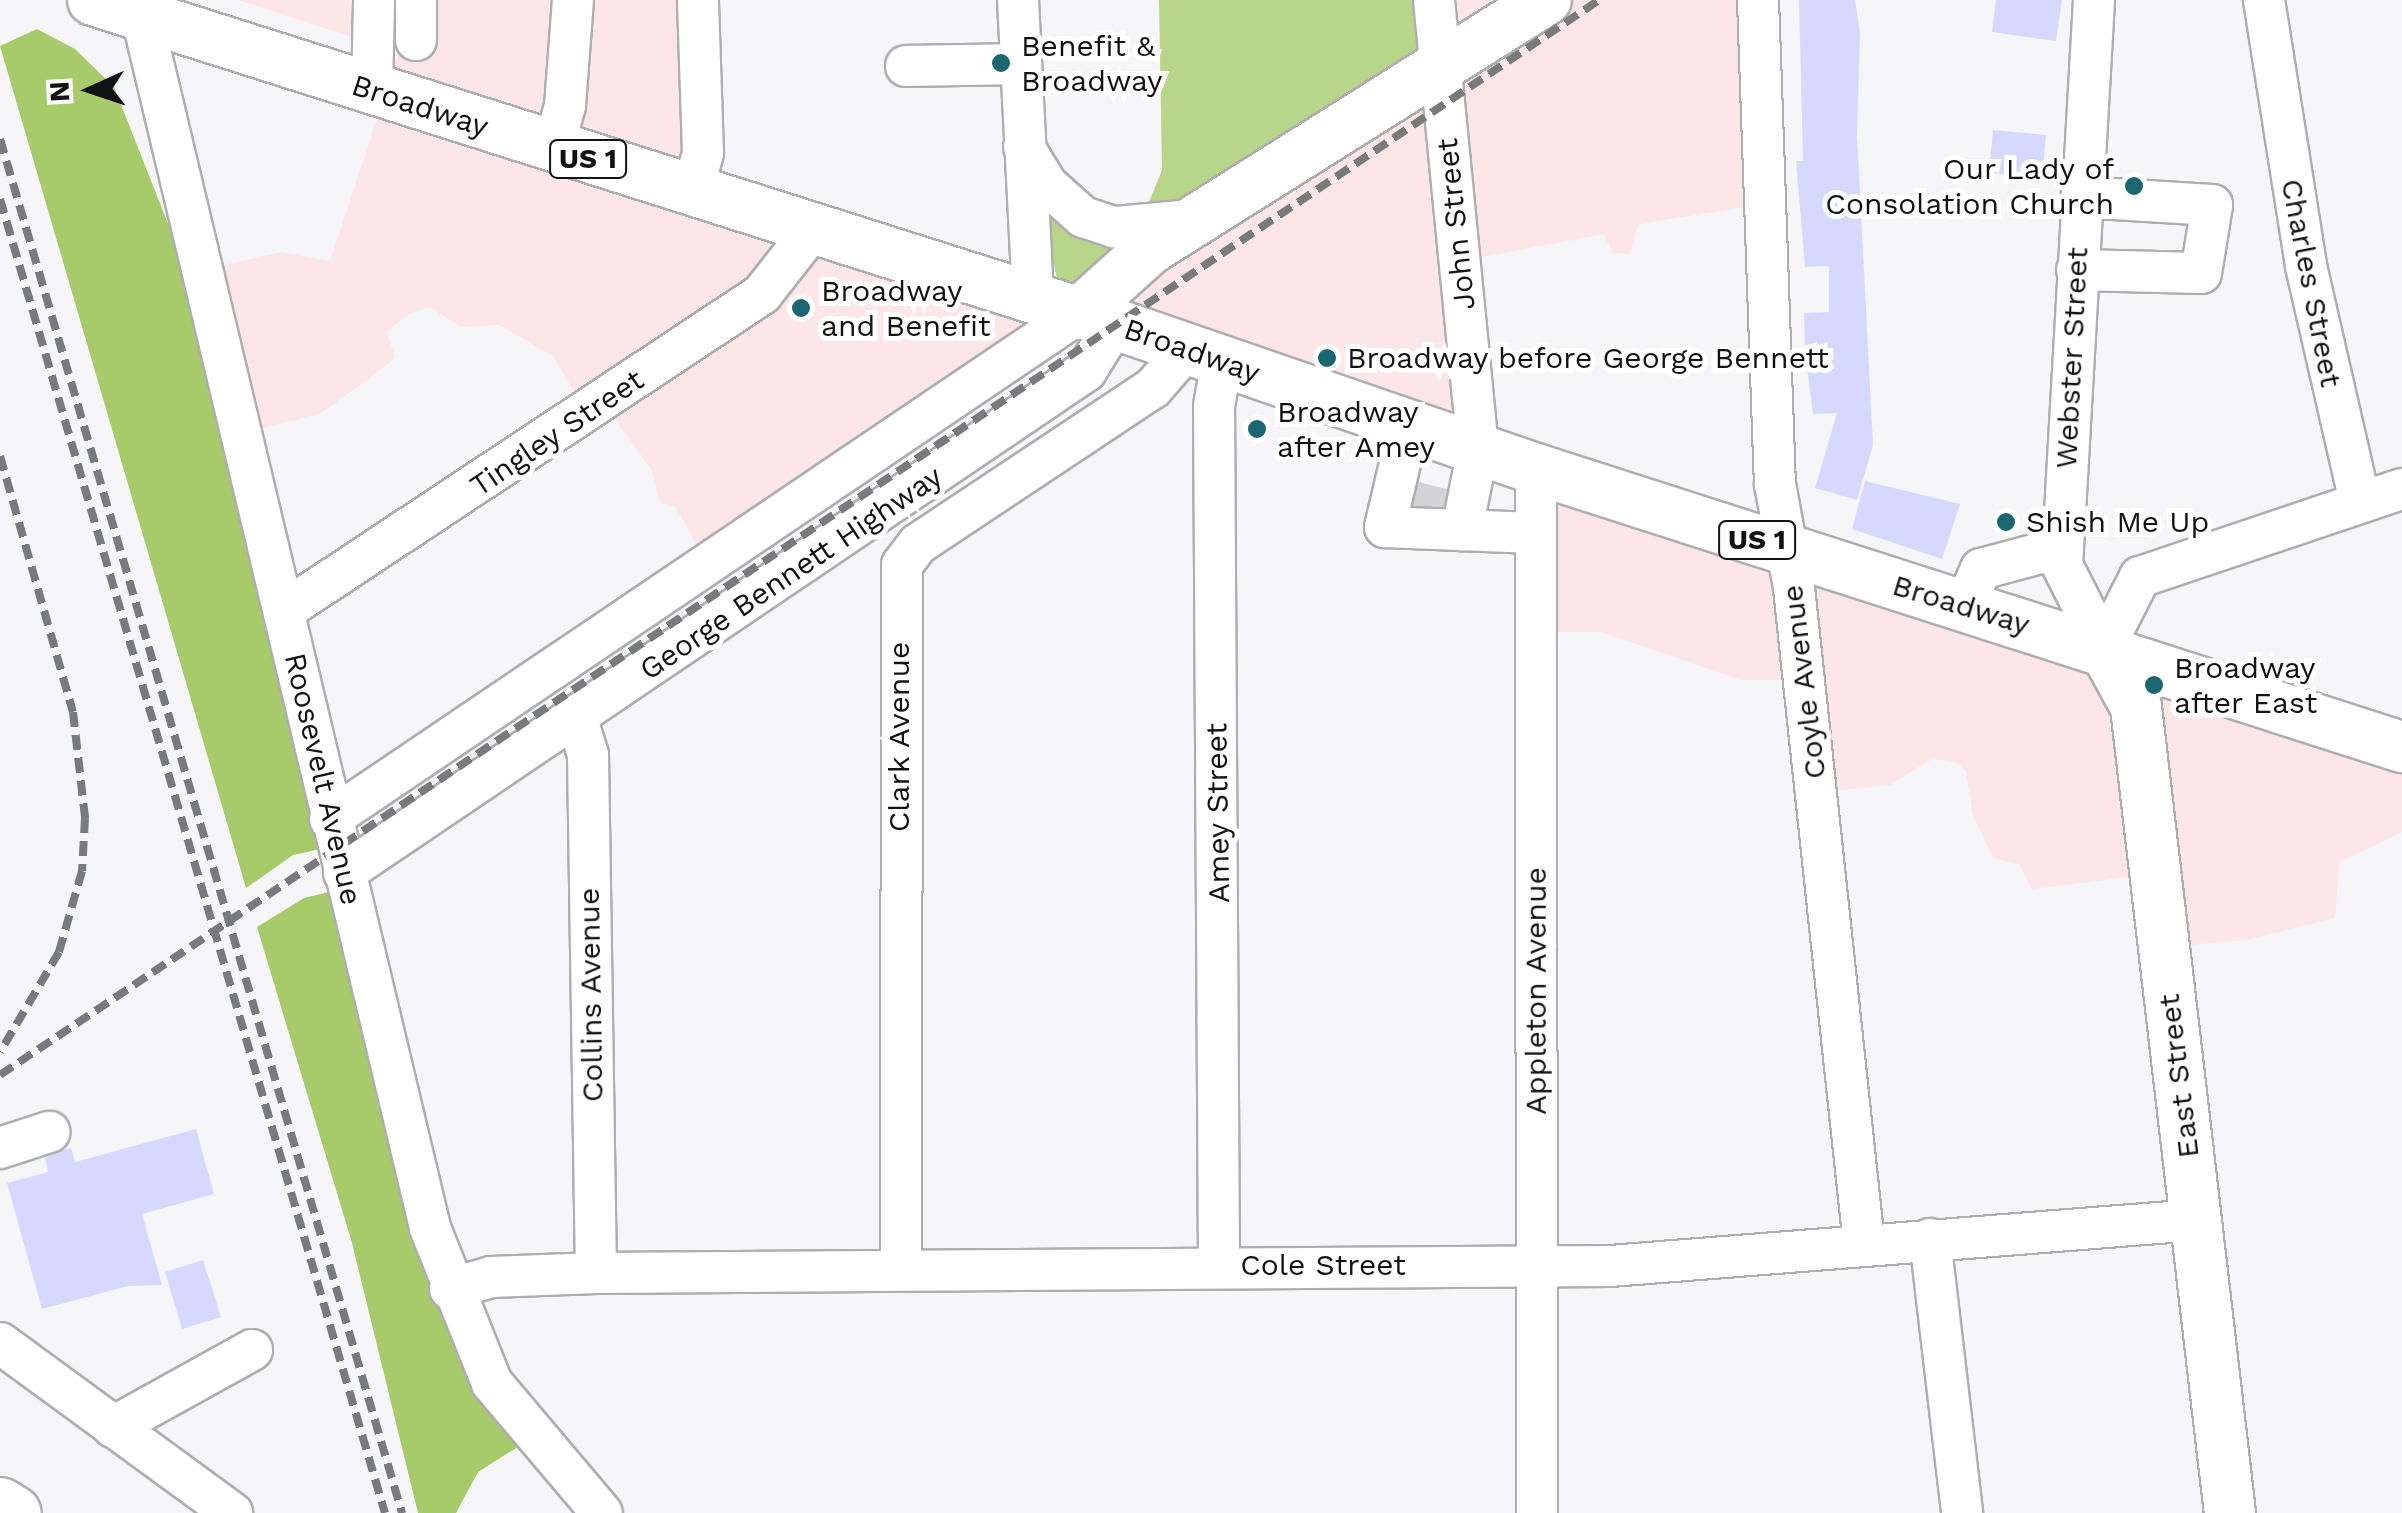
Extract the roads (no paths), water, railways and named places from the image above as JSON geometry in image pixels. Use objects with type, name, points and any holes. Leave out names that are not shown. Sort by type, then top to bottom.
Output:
[{"type":"highway","points":[[0,1505],[13,1513]]},
{"type":"main road","name":"Broadway","points":[[93,0],[140,8],[372,91],[810,233],[1076,312],[1536,469],[2104,648],[2402,747]]},
{"type":"main road","name":"George Bennett Highway","points":[[1076,312],[1171,266],[1201,222],[1546,0]]},
{"type":"main road","name":"East Street","points":[[2104,648],[2136,707],[2230,1513]]},
{"type":"street","points":[[372,91],[374,0]]},
{"type":"street","points":[[416,0],[416,40]]},
{"type":"street","points":[[553,148],[566,106],[573,0]]},
{"type":"street","points":[[692,192],[703,154],[698,0]]},
{"type":"street","points":[[1018,0],[1024,147],[1076,312]]},
{"type":"street","name":"John Street","points":[[1434,0],[1478,449],[1434,500]]},
{"type":"street","name":"Coyle Avenue","points":[[1758,0],[1775,484],[1789,550],[1864,1244]]},
{"type":"street","name":"Webster Street","points":[[2094,0],[2062,565],[2104,648]]},
{"type":"street","name":"Charles Street","points":[[2264,0],[2268,62],[2360,502]]},
{"type":"street","name":"Roosevelt Avenue","points":[[140,8],[284,610],[398,1114],[450,1290],[506,1405],[602,1513]]},
{"type":"street","points":[[906,66],[1020,64]]},
{"type":"street","points":[[1024,147],[1047,185],[1084,217],[1114,227],[1201,222]]},
{"type":"street","points":[[2077,270],[2201,274],[2212,205],[2082,197]]},
{"type":"street","name":"Tingley Street","points":[[284,610],[762,294],[810,233]]},
{"type":"street","name":"George Bennett Highway","points":[[330,818],[1076,312],[1086,371],[577,720],[344,873]]},
{"type":"street","name":"Amey Street","points":[[1204,356],[1214,406],[1219,1266]]},
{"type":"street","name":"Clark Avenue","points":[[901,1268],[902,565],[918,544],[1204,356]]},
{"type":"street","points":[[1409,425],[1434,500],[1534,534]]},
{"type":"street","name":"Appleton Avenue","points":[[1536,469],[1538,1513]]},
{"type":"street","points":[[2104,648],[2140,578],[2402,489]]},
{"type":"street","points":[[1964,607],[1981,569],[2063,547]]},
{"type":"street","name":"Collins Avenue","points":[[577,720],[588,756],[596,1272]]},
{"type":"street","points":[[0,1148],[49,1132]]},
{"type":"street","name":"Cole Street","points":[[450,1290],[491,1276],[596,1272],[1537,1265],[2196,1220]]},
{"type":"street","points":[[1930,1239],[1962,1513]]},
{"type":"street","points":[[0,1344],[232,1513]]},
{"type":"street","points":[[113,1426],[252,1350]]},
{"type":"tunnel","points":[[1412,501],[1444,509]]},
{"type":"railway","points":[[0,1075],[1599,0]]},
{"type":"railway","points":[[0,139],[402,1513]]},
{"type":"railway","points":[[0,199],[385,1513]]},
{"type":"railway","points":[[0,456],[73,712],[85,818],[82,871],[59,952],[0,1052]]},
{"type":"place","name":"Benefit & Broadway","points":[[1001,63]]},
{"type":"place","name":"Our Lady of Consolation Church","points":[[2134,186]]},
{"type":"place","name":"Broadway and Benefit","points":[[801,308]]},
{"type":"place","name":"Broadway before George Bennett","points":[[1327,358]]},
{"type":"place","name":"Broadway after Amey","points":[[1257,429]]},
{"type":"place","name":"Shish Me Up","points":[[2006,522]]},
{"type":"place","name":"Broadway after East","points":[[2154,685]]}]
